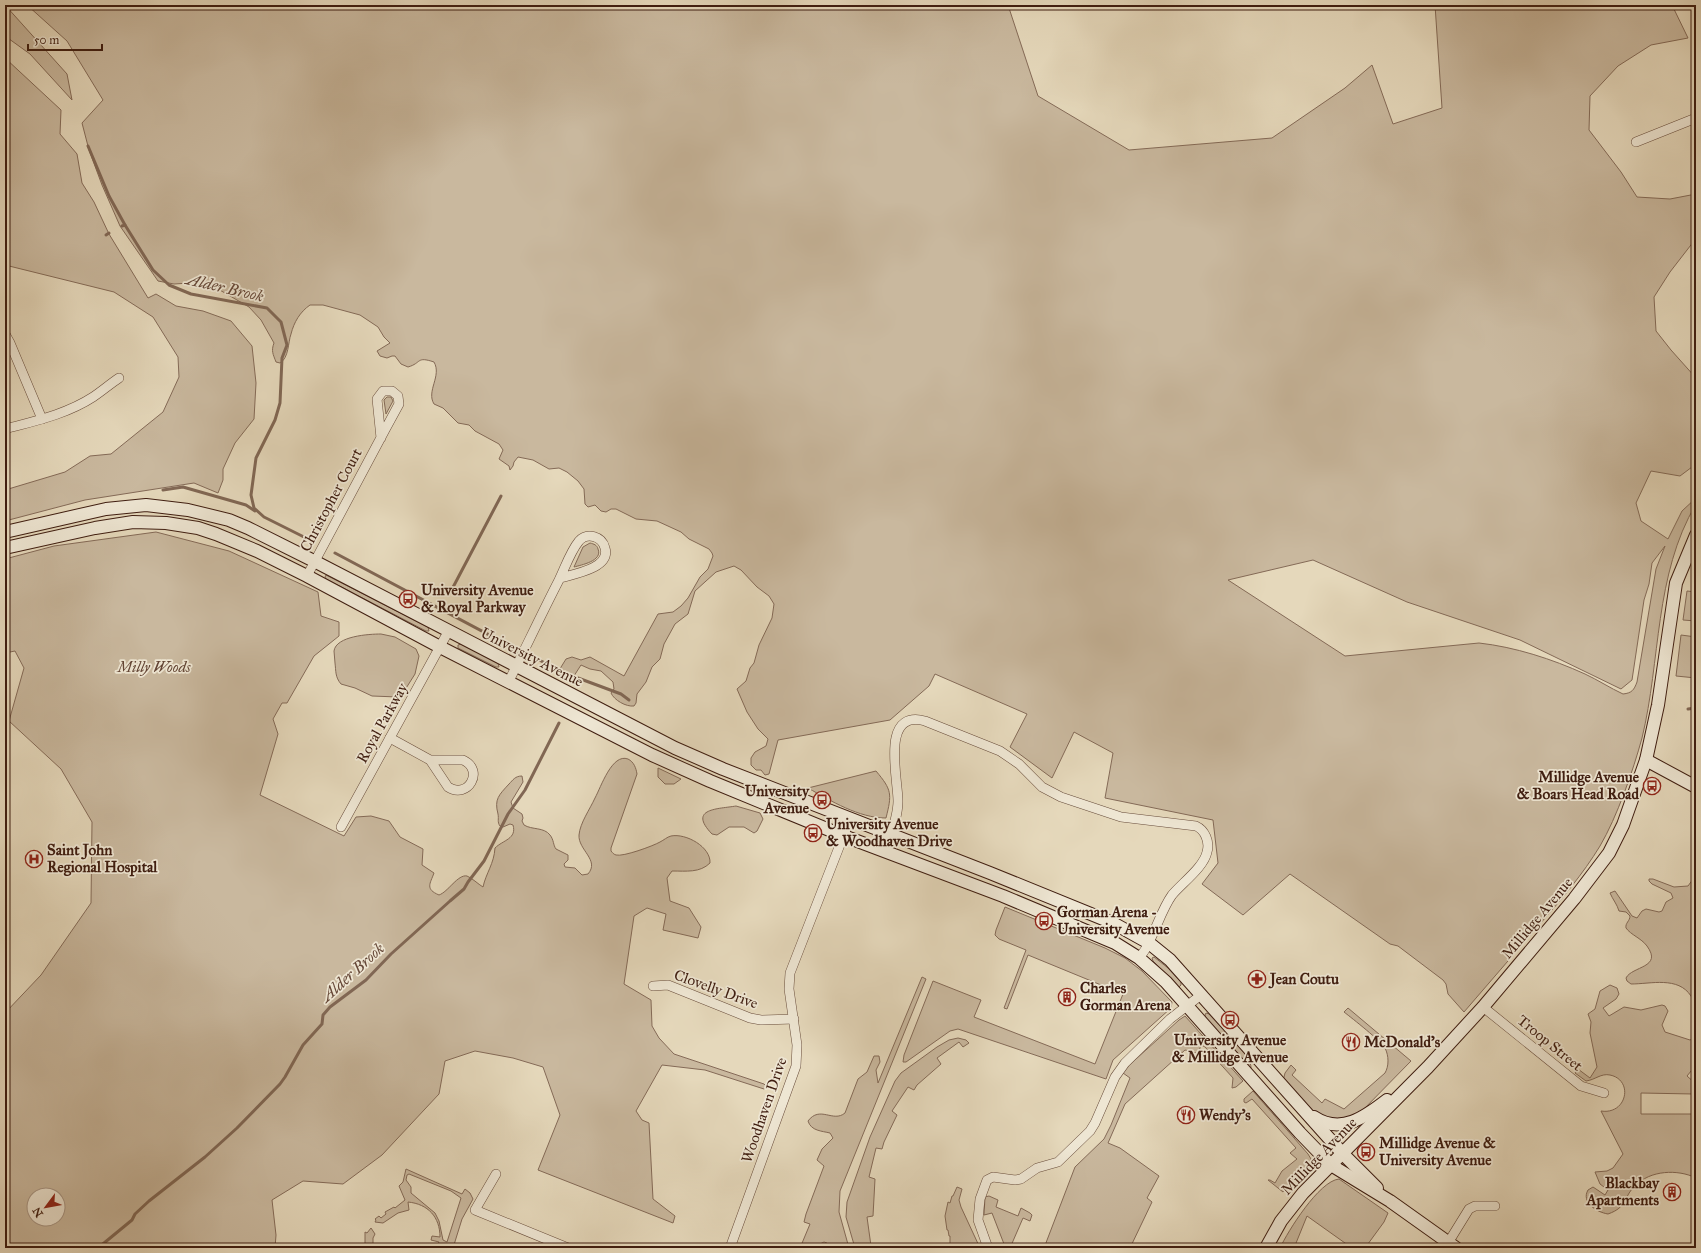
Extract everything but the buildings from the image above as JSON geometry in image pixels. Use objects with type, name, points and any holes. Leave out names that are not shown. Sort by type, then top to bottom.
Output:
[{"type":"main road","name":"University Avenue","points":[[5,532],[106,509],[146,505],[208,514],[229,520],[314,561],[448,632],[675,748],[1113,923],[1149,943],[1170,960],[1343,1154],[1390,1201]]},
{"type":"main road","points":[[5,548],[114,524],[133,522],[166,522],[198,528],[228,538],[307,576],[652,755],[705,779],[844,836],[1003,896],[1115,943],[1139,958],[1166,982],[1300,1134],[1331,1165],[1390,1201],[1450,1246]]},
{"type":"main road","name":"Millidge Avenue","points":[[1266,1248],[1278,1226],[1303,1193],[1417,1078],[1483,1007],[1574,899],[1603,862],[1623,825],[1646,760],[1658,705],[1676,583],[1696,535]]},
{"type":"main road","points":[[1646,760],[1696,787]]},
{"type":"main road","points":[[1305,1111],[1328,1124],[1336,1125],[1350,1123],[1371,1112],[1417,1078]]},
{"type":"street","points":[[1636,142],[1696,118]]},
{"type":"street","points":[[5,334],[10,342],[42,419]]},
{"type":"street","points":[[5,429],[62,412],[92,398],[119,378]]},
{"type":"street","name":"Christopher Court","points":[[307,576],[314,561],[381,438],[399,404],[398,396],[392,390],[383,391],[377,399],[381,438]]},
{"type":"street","points":[[509,682],[574,548],[581,539],[590,536],[600,540],[604,544],[606,554],[601,563],[595,567],[560,578]]},
{"type":"street","name":"Royal Parkway","points":[[341,827],[448,632]]},
{"type":"street","points":[[885,852],[891,834],[898,801],[894,756],[895,740],[897,733],[904,723],[915,719],[925,721],[1000,751],[1019,764],[1042,787],[1061,797],[1121,817],[1196,826],[1202,829],[1206,836],[1208,848],[1206,855],[1202,862],[1170,899],[1149,943],[1139,958]]},
{"type":"street","points":[[390,738],[430,760],[448,787],[462,790],[469,787],[474,777],[473,769],[467,761],[430,760]]},
{"type":"street","name":"Woodhaven Drive","points":[[730,1248],[794,1076],[798,1052],[789,989],[790,973],[850,819]]},
{"type":"street","name":"Clovelly Drive","points":[[653,986],[668,984],[754,1019],[794,1019]]},
{"type":"street","points":[[988,1248],[978,1220],[980,1199],[987,1180],[993,1178],[1015,1180],[1021,1179],[1037,1168],[1058,1162],[1090,1131],[1115,1078],[1125,1063],[1170,1019],[1201,995]]},
{"type":"street","name":"Troop Street","points":[[1483,1007],[1581,1086],[1604,1093]]},
{"type":"street","points":[[496,1174],[475,1210],[568,1248]]},
{"type":"street","points":[[1450,1246],[1472,1207],[1495,1206]]},
{"type":"green space","points":[[5,5],[67,74],[72,100],[30,54],[5,36]]},
{"type":"green space","points":[[27,5],[1008,5],[1038,96],[1129,150],[1272,138],[1345,88],[1372,65],[1393,124],[1442,108],[1435,5],[1672,5],[1688,38],[1651,45],[1618,66],[1590,96],[1589,130],[1621,172],[1637,197],[1670,199],[1696,194],[1696,240],[1670,272],[1654,297],[1656,331],[1696,378],[1696,464],[1680,476],[1651,471],[1636,503],[1641,521],[1668,539],[1682,511],[1696,498],[1696,504],[1682,531],[1665,589],[1653,679],[1642,738],[1624,794],[1600,846],[1571,887],[1464,1012],[1448,994],[1446,984],[1443,980],[1398,946],[1390,944],[1290,874],[1243,915],[1202,884],[1218,863],[1213,820],[1105,798],[1113,753],[1074,732],[1052,778],[1010,747],[1027,714],[935,674],[929,686],[890,720],[778,740],[769,774],[765,775],[761,770],[756,770],[751,765],[751,758],[755,752],[766,746],[768,739],[758,729],[747,712],[737,689],[746,681],[750,668],[754,663],[759,645],[772,618],[774,604],[769,596],[757,587],[741,570],[734,566],[716,572],[695,591],[688,614],[675,624],[664,644],[660,659],[652,667],[646,682],[637,694],[636,703],[634,706],[624,704],[613,696],[611,693],[614,689],[613,682],[601,671],[590,669],[581,665],[572,679],[561,676],[558,672],[566,659],[572,657],[581,660],[590,657],[624,676],[658,614],[673,612],[681,606],[688,598],[700,577],[708,569],[713,556],[709,549],[689,539],[681,532],[657,521],[636,519],[616,509],[611,509],[606,512],[601,511],[595,505],[588,507],[585,504],[584,489],[578,481],[567,472],[559,468],[549,469],[533,460],[518,457],[510,470],[509,466],[499,459],[503,450],[499,444],[475,431],[469,425],[458,423],[443,408],[434,404],[432,394],[436,367],[434,362],[422,360],[408,367],[401,364],[395,356],[387,358],[380,356],[377,351],[390,343],[378,327],[360,315],[323,305],[310,305],[300,314],[296,321],[290,337],[287,354],[280,363],[276,362],[273,355],[274,343],[261,320],[249,307],[206,282],[174,284],[158,281],[120,226],[102,185],[89,150],[82,123],[103,100],[67,41]],"holes":[[[1665,546],[1656,569],[1637,682],[1632,691],[1623,694],[1560,663],[1506,647],[1479,643],[1345,656],[1228,580],[1313,560],[1407,602],[1520,640],[1621,689],[1632,680],[1644,600],[1649,584],[1652,563]]]},
{"type":"green space","points":[[5,58],[61,110],[60,134],[77,154],[82,183],[94,202],[109,234],[148,298],[156,294],[176,306],[203,311],[231,321],[252,346],[256,383],[254,419],[235,443],[223,469],[223,480],[218,493],[194,483],[85,500],[5,521],[5,490],[65,472],[90,456],[111,454],[163,412],[179,377],[178,357],[153,317],[114,292],[5,265]]},
{"type":"green space","points":[[387,397],[391,397],[393,401],[386,414],[384,400]]},
{"type":"green space","name":"Milly Woods","points":[[156,532],[229,551],[318,592],[321,616],[339,622],[339,636],[314,656],[287,703],[282,703],[273,719],[278,734],[260,795],[344,836],[356,817],[371,816],[389,821],[400,837],[423,849],[422,865],[434,873],[430,883],[430,888],[439,895],[464,876],[469,877],[483,887],[493,859],[495,848],[508,839],[514,830],[513,825],[510,824],[503,827],[499,825],[497,809],[498,798],[514,778],[520,776],[522,776],[523,782],[511,802],[513,808],[522,814],[522,821],[524,825],[545,831],[550,835],[556,849],[568,855],[568,860],[564,864],[565,867],[575,868],[582,875],[588,874],[592,864],[580,840],[579,835],[581,826],[612,766],[617,761],[622,759],[628,759],[632,762],[637,774],[611,851],[616,855],[625,854],[651,846],[670,836],[677,836],[696,842],[706,852],[710,863],[697,870],[672,871],[667,878],[670,901],[689,908],[701,927],[698,938],[663,930],[666,914],[647,908],[634,916],[624,984],[651,1000],[652,1026],[659,1038],[674,1054],[764,1084],[767,1087],[764,1089],[705,1070],[662,1065],[636,1111],[642,1120],[649,1123],[653,1199],[675,1216],[673,1223],[538,1170],[560,1115],[543,1067],[513,1058],[475,1051],[445,1061],[439,1094],[382,1155],[343,1184],[303,1181],[272,1200],[276,1235],[275,1248],[5,1248],[5,1013],[41,975],[91,903],[92,822],[61,769],[9,721],[24,668],[15,651],[5,653],[5,559],[54,546]]},
{"type":"green space","points":[[590,543],[598,548],[599,553],[597,557],[586,564],[574,567],[583,547]]},
{"type":"green space","points":[[326,575],[428,627],[429,631],[426,631],[326,579]]},
{"type":"green space","points":[[1687,591],[1696,592],[1696,621],[1683,620]]},
{"type":"green space","points":[[381,634],[395,637],[416,649],[419,656],[415,674],[403,693],[398,697],[372,696],[355,688],[341,684],[337,676],[334,651],[340,642],[354,637]]},
{"type":"green space","points":[[1681,635],[1696,637],[1696,678],[1676,676]]},
{"type":"green space","points":[[461,644],[498,663],[499,667],[496,667],[458,648],[458,645]]},
{"type":"green space","points":[[658,768],[681,779],[674,784],[665,784],[658,777]]},
{"type":"green space","points":[[876,771],[888,788],[890,798],[886,818],[856,812],[808,788]]},
{"type":"green space","points":[[736,806],[760,813],[763,819],[757,831],[754,833],[744,827],[729,827],[717,835],[712,834],[705,825],[703,819],[704,815],[708,811],[714,809]]},
{"type":"green space","points":[[1696,875],[1696,1007],[1693,1005],[1692,998],[1686,990],[1672,983],[1631,984],[1627,981],[1626,978],[1629,974],[1649,963],[1651,953],[1645,943],[1626,928],[1630,916],[1626,912],[1619,911],[1610,893],[1615,891],[1632,916],[1637,918],[1642,911],[1646,909],[1659,912],[1662,911],[1666,902],[1673,898],[1671,893],[1652,884],[1649,879],[1653,879],[1674,887],[1688,886]]},
{"type":"green space","points":[[1005,907],[1105,948],[1125,958],[1142,971],[1172,1002],[1171,1008],[1113,1060],[1106,1079],[958,1029],[950,1031],[906,1062],[903,1062],[904,1055],[933,981],[981,1000],[974,1017],[1095,1064],[1123,994],[1028,955],[1007,1009],[1004,1008],[1026,950],[999,939],[995,935]]},
{"type":"green space","points":[[1154,957],[1168,968],[1181,982],[1179,987],[1153,961],[1152,958]]},
{"type":"green space","points":[[922,977],[926,979],[840,1191],[839,1212],[849,1248],[829,1248],[827,1243],[824,1242],[820,1244],[818,1248],[800,1248],[810,1224],[804,1222],[806,1214],[824,1166],[817,1160],[822,1149],[833,1138],[830,1133],[814,1129],[808,1121],[817,1114],[840,1116],[845,1113],[858,1079],[867,1072],[874,1056],[879,1056],[880,1062],[876,1070],[878,1083]]},
{"type":"green space","points":[[1610,985],[1617,988],[1619,994],[1616,999],[1603,1008],[1609,1016],[1624,1007],[1641,1010],[1662,1005],[1665,1006],[1668,1011],[1662,1025],[1665,1032],[1690,1040],[1692,1039],[1694,1027],[1696,1025],[1696,1065],[1687,1076],[1696,1084],[1696,1178],[1673,1172],[1656,1174],[1648,1177],[1631,1190],[1619,1208],[1608,1214],[1603,1213],[1591,1206],[1586,1199],[1586,1194],[1588,1190],[1593,1187],[1605,1195],[1608,1190],[1600,1184],[1595,1172],[1607,1171],[1613,1168],[1623,1154],[1601,1111],[1610,1111],[1617,1108],[1622,1103],[1625,1090],[1618,1078],[1610,1075],[1604,1075],[1586,1081],[1575,1073],[1578,1069],[1590,1078],[1597,1067],[1590,1033],[1591,1022],[1588,1014],[1595,1009],[1600,991]],"holes":[[[1641,1093],[1693,1094],[1693,1114],[1641,1114]]]},
{"type":"green space","points":[[1348,1008],[1411,1061],[1359,1114],[1332,1121],[1307,1108],[1283,1081],[1285,1073],[1291,1065],[1296,1070],[1292,1075],[1322,1103],[1325,1099],[1344,1109],[1385,1073],[1388,1061],[1385,1048],[1373,1035],[1344,1012]]},
{"type":"green space","points":[[1206,1013],[1209,1014],[1227,1032],[1241,1048],[1250,1063],[1251,1068],[1206,1018]]},
{"type":"green space","points":[[1185,1016],[1243,1081],[1236,1087],[1232,1088],[1233,1078],[1205,1047],[1201,1045],[1199,1051],[1196,1053],[1185,1050],[1125,1104],[1108,1143],[1120,1148],[1159,1176],[1147,1198],[1152,1202],[1130,1248],[1044,1248],[1075,1167],[1104,1139],[1111,1125],[1130,1078],[1123,1073],[1125,1069]]},
{"type":"green space","points":[[958,1038],[966,1040],[969,1043],[963,1047],[959,1042],[937,1058],[941,1064],[917,1085],[914,1090],[908,1087],[892,1111],[897,1115],[882,1149],[876,1148],[869,1177],[875,1179],[873,1216],[867,1217],[871,1246],[877,1246],[878,1248],[855,1248],[846,1217],[847,1202],[870,1137],[895,1081],[901,1073],[937,1047],[949,1040]]},
{"type":"green space","points":[[1253,1091],[1311,1159],[1310,1166],[1283,1192],[1268,1180],[1275,1183],[1282,1171],[1297,1159],[1290,1153],[1296,1148],[1252,1099],[1246,1103],[1244,1102],[1244,1099]]},
{"type":"green space","points":[[406,1169],[462,1194],[465,1189],[470,1193],[473,1199],[462,1219],[453,1248],[436,1248],[439,1242],[431,1240],[432,1236],[440,1237],[438,1223],[432,1213],[415,1203],[408,1202],[409,1210],[398,1213],[383,1223],[375,1222],[375,1219],[379,1216],[381,1218],[386,1214],[385,1212],[394,1207],[395,1208],[405,1200],[399,1186],[403,1182]],"holes":[[[409,1174],[451,1191],[461,1198],[447,1242],[443,1240],[439,1221],[435,1213],[411,1193],[411,1187],[406,1180],[407,1175]]]},
{"type":"green space","points":[[1339,1179],[1388,1213],[1384,1222],[1365,1248],[1352,1248],[1307,1216],[1294,1248],[1280,1248],[1297,1219],[1314,1197],[1322,1188]]},
{"type":"green space","points":[[957,1187],[962,1189],[959,1200],[961,1207],[980,1248],[950,1248],[950,1236],[947,1230],[945,1216],[948,1202],[950,1203]]},
{"type":"green space","points":[[989,1196],[998,1200],[996,1207],[1018,1216],[1021,1208],[1032,1215],[1030,1221],[1023,1218],[1010,1248],[1001,1248],[1004,1244],[992,1213],[984,1215],[985,1197]]},
{"type":"green space","points":[[371,1228],[375,1234],[373,1238],[373,1248],[362,1248],[363,1244],[365,1245],[365,1232],[367,1233]]},
{"type":"waterway","points":[[88,146],[109,196],[125,225]]},
{"type":"waterway","name":"Alder Brook","points":[[122,226],[125,225],[153,270],[169,285],[191,294],[267,308],[281,322],[287,345],[282,358],[280,403],[275,420],[256,458],[251,495],[254,508],[264,517],[312,541]]},
{"type":"waterway","points":[[163,490],[183,487],[246,505],[255,511]]},
{"type":"waterway","points":[[450,593],[501,496]]},
{"type":"waterway","name":"Alder Brook","points":[[335,553],[512,647]]},
{"type":"waterway","name":"Alder Brook","points":[[537,659],[578,679]]},
{"type":"waterway","points":[[578,678],[621,694],[629,700]]},
{"type":"waterway","points":[[1688,709],[1696,708]]},
{"type":"waterway","name":"Alder Brook","points":[[98,1248],[132,1220],[135,1214],[149,1201],[205,1157],[237,1128],[280,1084],[303,1045],[322,1024],[323,1015],[330,1007],[366,980],[391,954],[464,889],[484,861],[508,814],[525,790],[559,723]]},
{"type":"place","name":"University Avenue & Royal Parkway","points":[[408,599]]},
{"type":"place","name":"Millidge Avenue & Boars Head Road","points":[[1652,786]]},
{"type":"place","name":"University Avenue","points":[[822,800]]},
{"type":"place","name":"University Avenue & Woodhaven Drive","points":[[813,833]]},
{"type":"place","name":"Saint John Regional Hospital","points":[[34,859]]},
{"type":"place","name":"Gorman Arena - University Avenue","points":[[1044,921]]},
{"type":"place","name":"Jean Coutu","points":[[1257,979]]},
{"type":"place","name":"Charles Gorman Arena","points":[[1067,997]]},
{"type":"place","name":"University Avenue & Millidge Avenue","points":[[1230,1020]]},
{"type":"place","name":"McDonald's","points":[[1351,1042]]},
{"type":"place","name":"Wendy's","points":[[1186,1115]]},
{"type":"place","name":"Millidge Avenue & University Avenue","points":[[1366,1152]]},
{"type":"place","name":"Blackbay Apartments","points":[[1672,1192]]}]
